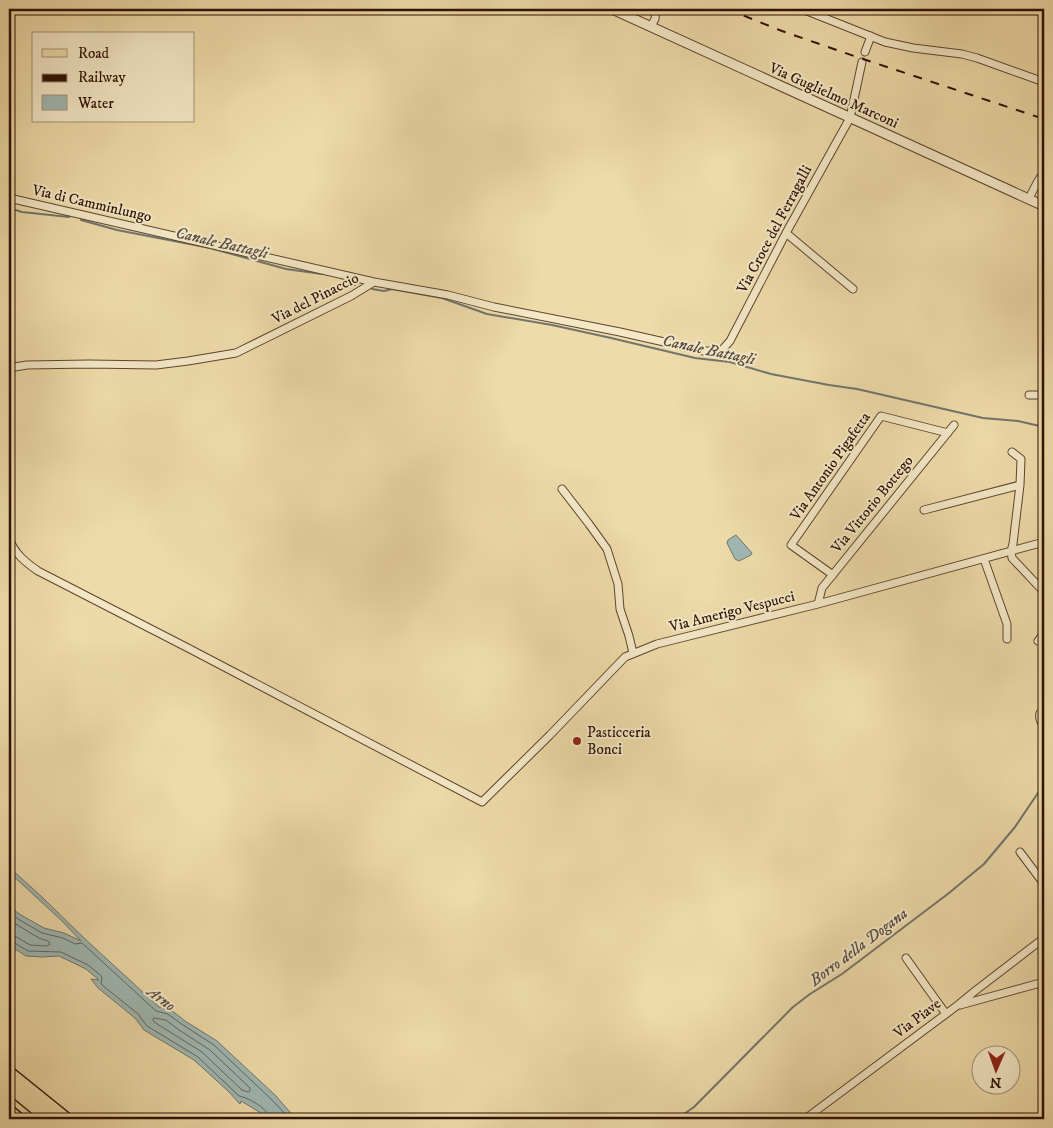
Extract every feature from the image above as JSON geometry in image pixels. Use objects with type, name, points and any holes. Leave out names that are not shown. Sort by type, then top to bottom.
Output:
[{"type":"highway","points":[[9,1073],[66,1119]]},
{"type":"highway","points":[[9,1086],[49,1119]]},
{"type":"main road","points":[[9,1111],[18,1119]]},
{"type":"street","name":"Via Guglielmo Marconi","points":[[612,9],[1044,206]]},
{"type":"street","points":[[651,26],[655,19],[656,9]]},
{"type":"street","points":[[802,9],[885,42],[978,58],[1044,81]]},
{"type":"street","points":[[866,52],[871,36]]},
{"type":"street","name":"Via Croce del Ferragalli","points":[[721,351],[730,341],[786,233],[850,118],[862,62]]},
{"type":"street","points":[[1029,198],[1044,172]]},
{"type":"street","name":"Via di Camminlungo","points":[[9,198],[374,282]]},
{"type":"street","points":[[786,233],[853,289]]},
{"type":"street","name":"Via del Pinaccio","points":[[9,368],[27,365],[156,365],[236,353],[351,296],[374,282],[448,294],[494,307],[704,351],[721,351]]},
{"type":"street","points":[[1029,395],[1044,395]]},
{"type":"street","name":"Via Antonio Pigafetta","points":[[833,575],[791,545],[881,416],[948,433]]},
{"type":"street","name":"Via Vittorio Bottego","points":[[818,604],[822,588],[954,425]]},
{"type":"street","points":[[1012,452],[1021,459],[1020,485],[1011,551],[1012,558],[1044,592]]},
{"type":"street","points":[[924,510],[1020,485]]},
{"type":"street","points":[[562,489],[607,549],[618,584],[620,609],[633,653]]},
{"type":"street","name":"Via Amerigo Vespucci","points":[[9,539],[14,550],[23,561],[38,572],[188,648],[482,802],[625,657],[633,653],[657,644],[818,604],[1044,542]]},
{"type":"street","points":[[984,559],[1007,624],[1007,639]]},
{"type":"street","points":[[1038,641],[1044,633]]},
{"type":"street","points":[[1040,713],[1041,722],[1044,725]]},
{"type":"street","points":[[1020,852],[1044,884]]},
{"type":"street","name":"Via Piave","points":[[805,1119],[1044,938]]},
{"type":"street","points":[[906,958],[946,1014]]},
{"type":"street","points":[[958,1005],[1044,982]]},
{"type":"water","points":[[736,535],[752,553],[739,561],[735,559],[727,543],[728,540]]},
{"type":"water","points":[[9,867],[159,1007],[170,1009],[217,1041],[275,1095],[296,1119],[267,1119],[261,1113],[241,1101],[240,1104],[194,1060],[144,1030],[135,1018],[98,988],[91,979],[99,980],[86,969],[59,956],[26,956],[9,945],[9,902],[11,908],[44,928],[64,933],[81,941],[9,872]]},
{"type":"waterway","name":"Canale Battagli","points":[[9,208],[22,212],[69,217]]},
{"type":"waterway","name":"Canale Battagli","points":[[81,220],[117,230],[210,248],[286,269],[322,274]]},
{"type":"waterway","name":"Canale Battagli","points":[[341,277],[347,283],[355,285]]},
{"type":"waterway","name":"Canale Battagli","points":[[372,289],[384,291],[392,289],[442,298],[487,314],[552,325],[695,358],[730,362],[771,374],[857,389],[983,418],[1018,421],[1044,427]]},
{"type":"waterway","name":"Borro della Dogana","points":[[677,1119],[694,1107],[793,1007],[842,974],[984,864],[1015,827],[1044,784]]},
{"type":"railway","points":[[727,9],[782,31],[854,56],[1044,119]]},
{"type":"place","name":"Pasticceria Bonci","points":[[577,741]]},
{"type":"water label","name":"Arno","points":[[162,998]]}]
